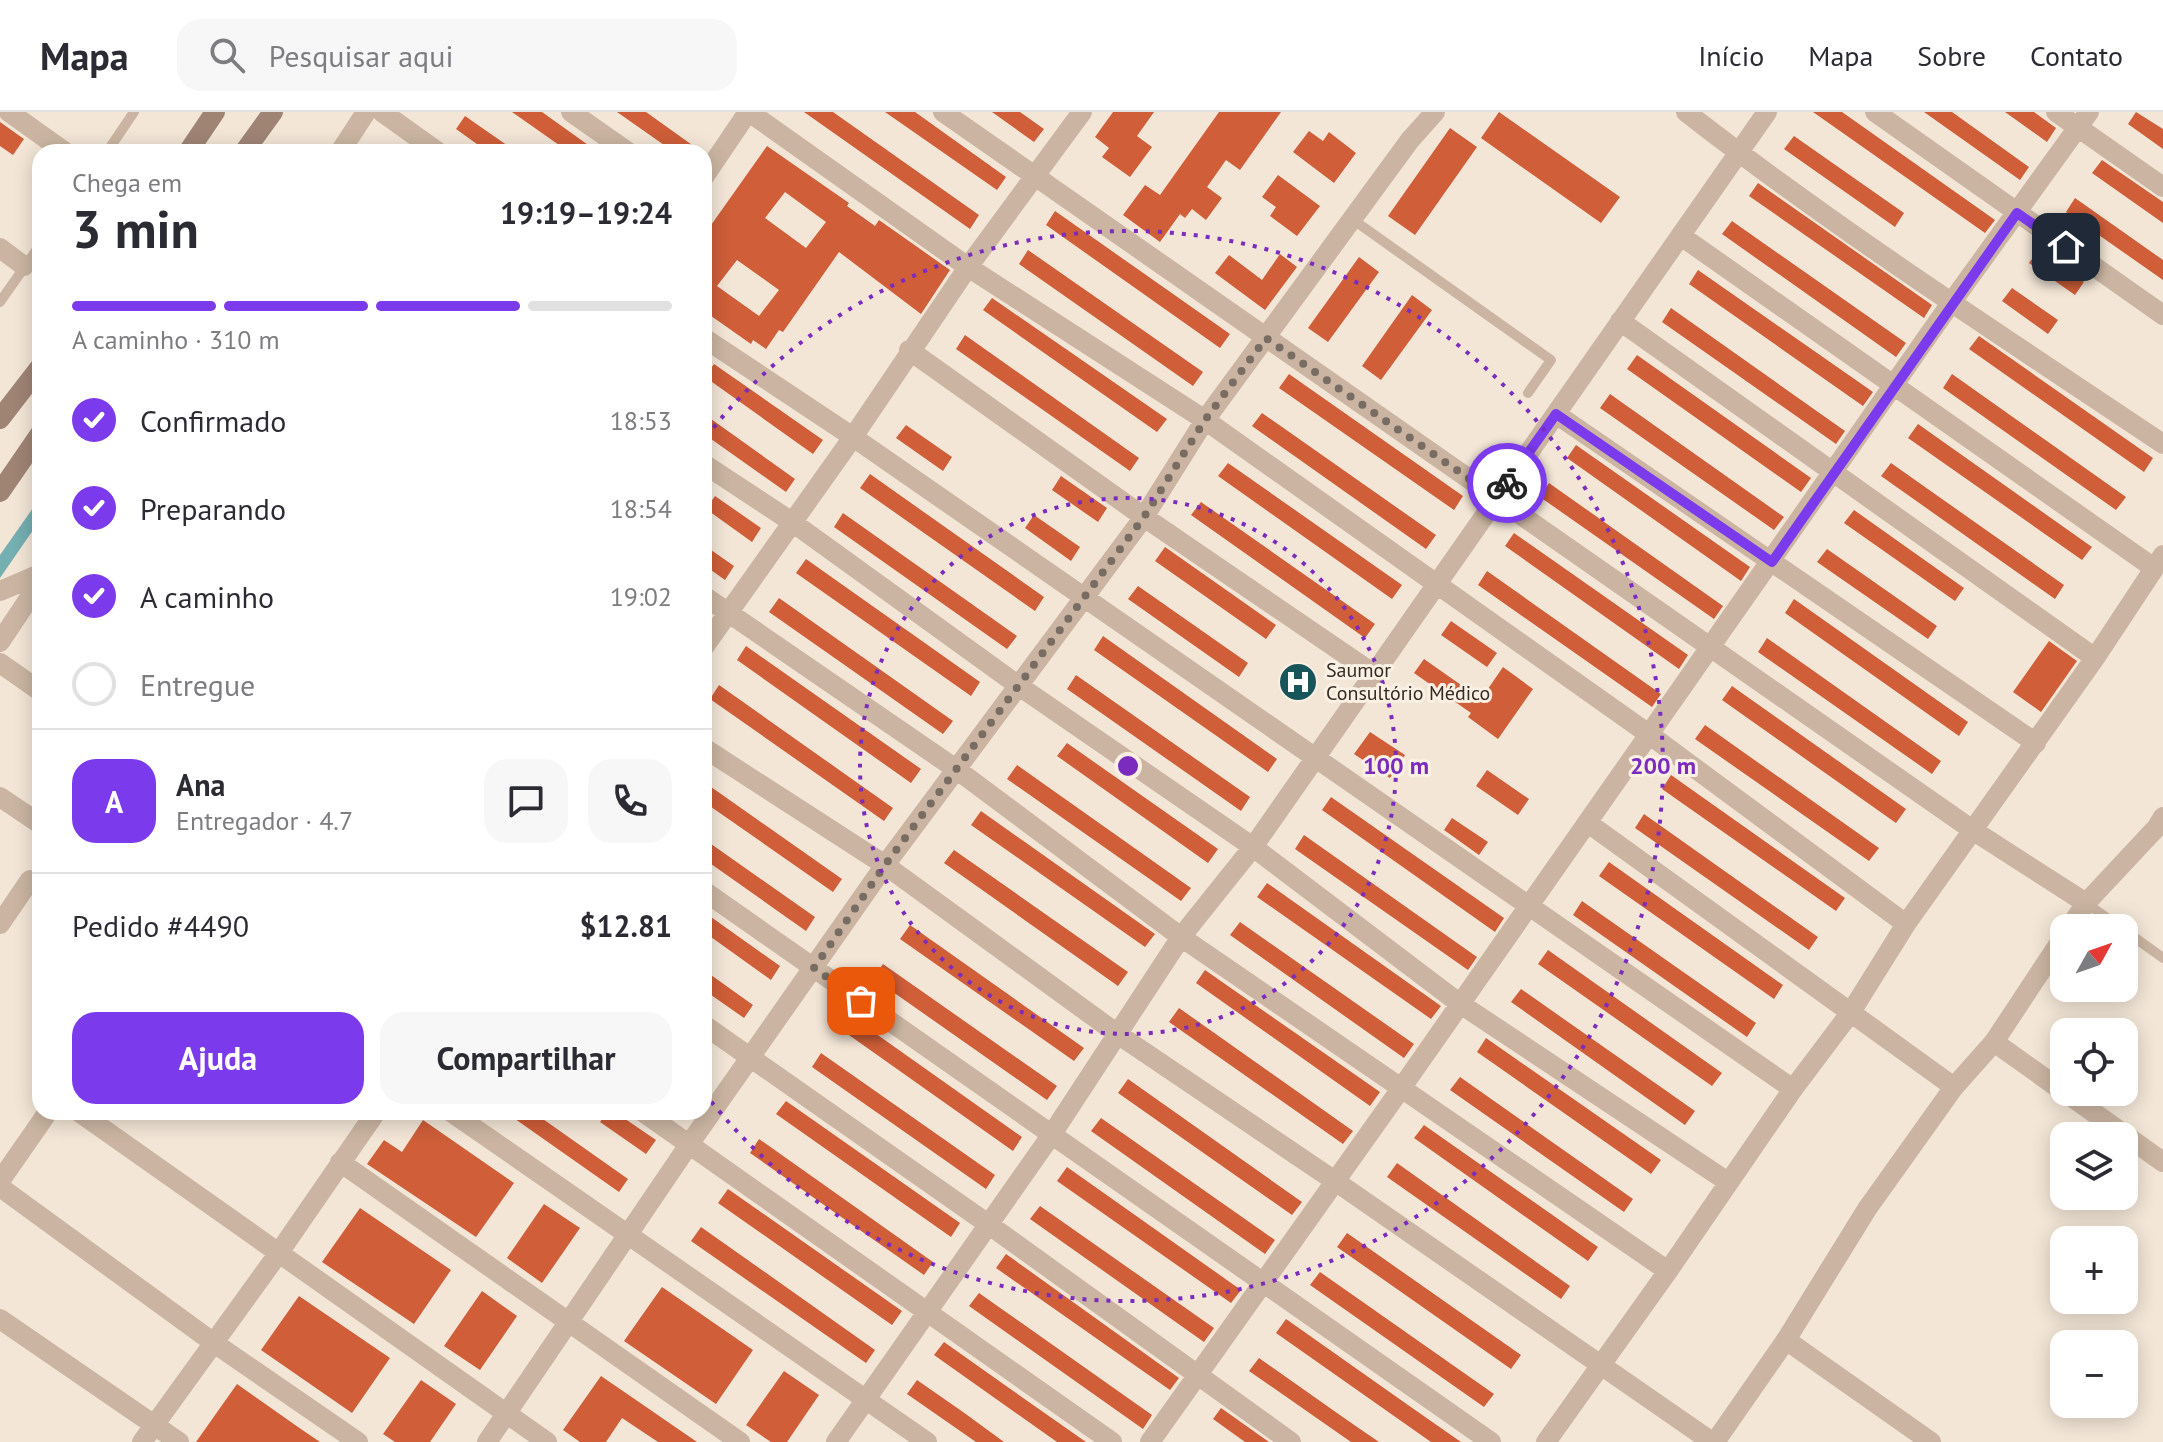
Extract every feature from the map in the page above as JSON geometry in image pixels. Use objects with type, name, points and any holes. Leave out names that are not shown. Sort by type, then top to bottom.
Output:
[{"type":"main road","points":[[193,144],[215,112]]},
{"type":"main road","points":[[250,144],[273,112]]},
{"type":"main road","points":[[0,419],[32,377]]},
{"type":"main road","points":[[0,492],[32,446]]},
{"type":"street","points":[[9,112],[54,144]]},
{"type":"street","points":[[345,144],[366,112]]},
{"type":"street","points":[[382,112],[427,144]]},
{"type":"street","points":[[571,112],[617,144]]},
{"type":"street","points":[[712,165],[748,112],[968,267],[1205,420],[1650,735],[1906,924]]},
{"type":"street","points":[[943,112],[1974,831],[2086,903]]},
{"type":"street","points":[[712,636],[853,437],[909,350],[1082,112]]},
{"type":"street","points":[[712,1112],[885,865],[1144,517],[1205,420],[1410,140],[1435,112]]},
{"type":"street","points":[[1686,112],[1951,303],[2163,444]]},
{"type":"street","points":[[836,1442],[1052,1134],[1181,937],[1253,847],[1767,112]]},
{"type":"street","points":[[1875,112],[2163,315]]},
{"type":"street","points":[[2056,112],[2084,120],[2163,187]]},
{"type":"street","points":[[1150,1442],[1772,562],[1951,303],[2084,120]]},
{"type":"street","points":[[1546,1442],[1793,1089],[1851,1012],[1906,924],[2036,743],[2158,562],[1893,386],[1681,236]]},
{"type":"street","points":[[0,248],[24,266]]},
{"type":"street","points":[[1620,321],[2095,658]]},
{"type":"street","points":[[712,343],[853,437],[1793,1089]]},
{"type":"street","points":[[909,350],[1144,517],[1374,674]]},
{"type":"street","points":[[1556,414],[2036,743]]},
{"type":"street","points":[[712,469],[792,522],[1019,686],[1253,847],[1459,1003],[1728,1182]]},
{"type":"street","points":[[0,591],[32,577]]},
{"type":"street","points":[[0,642],[32,594]]},
{"type":"street","points":[[712,602],[956,769],[1181,937],[1668,1271]]},
{"type":"street","points":[[0,663],[32,685]]},
{"type":"street","points":[[712,753],[885,865],[1119,1035],[1713,1442],[1786,1340],[1867,1209],[1954,1087],[1994,1042],[2050,957]]},
{"type":"street","points":[[0,797],[32,819]]},
{"type":"street","points":[[2079,914],[2163,817]]},
{"type":"street","points":[[1588,823],[1954,1087]]},
{"type":"street","points":[[0,924],[30,880]]},
{"type":"street","points":[[712,897],[1491,1442]]},
{"type":"street","points":[[712,1031],[1291,1442]]},
{"type":"street","points":[[1994,1042],[2050,1082]]},
{"type":"street","points":[[2084,1106],[2163,1162]]},
{"type":"street","points":[[0,1181],[42,1120]]},
{"type":"street","points":[[90,1120],[547,1442]]},
{"type":"street","points":[[142,1442],[370,1120]]},
{"type":"street","points":[[462,1120],[927,1442]]},
{"type":"street","points":[[654,1120],[1112,1442]]},
{"type":"street","points":[[487,1442],[707,1120]]},
{"type":"street","points":[[340,1162],[740,1442]]},
{"type":"street","points":[[0,1187],[214,1343],[358,1442]]},
{"type":"street","points":[[0,1319],[179,1442]]},
{"type":"street","points":[[1786,1340],[1931,1442]]},
{"type":"lane","points":[[112,144],[134,112]]},
{"type":"lane","points":[[1352,219],[1551,360],[1528,393]]},
{"type":"lane","points":[[0,302],[32,256]]},
{"type":"lane","points":[[2086,903],[2101,914]]},
{"type":"lane","points":[[2138,940],[2163,958]]},
{"type":"water","points":[[32,509],[32,532],[0,578],[0,555]]},
{"type":"building","points":[[512,112],[542,112],[587,144],[558,144]]},
{"type":"building","points":[[617,112],[646,112],[691,144],[663,144]]},
{"type":"building","points":[[804,112],[833,112],[979,215],[970,229]]},
{"type":"building","points":[[885,112],[915,112],[1006,177],[997,190]]},
{"type":"building","points":[[992,112],[1020,112],[1044,129],[1034,142]]},
{"type":"building","points":[[1113,112],[1154,112],[1137,136],[1152,147],[1130,177],[1102,157],[1109,148],[1095,137]]},
{"type":"building","points":[[1219,112],[1281,112],[1240,170],[1226,160],[1207,187],[1222,198],[1206,220],[1192,209],[1185,218],[1180,214],[1160,242],[1123,215],[1145,185],[1160,195]]},
{"type":"building","points":[[1499,112],[1620,197],[1601,223],[1481,138]]},
{"type":"building","points":[[1813,112],[1842,112],[1995,220],[1985,233]]},
{"type":"building","points":[[1924,112],[1952,112],[2029,167],[2020,180]]},
{"type":"building","points":[[2005,112],[2034,112],[2056,128],[2047,142]]},
{"type":"building","points":[[2136,112],[2163,129],[2163,149],[2128,124]]},
{"type":"building","points":[[465,116],[505,144],[477,144],[456,129]]},
{"type":"building","points":[[0,122],[24,139],[13,155],[0,146]]},
{"type":"building","points":[[1450,128],[1477,147],[1415,235],[1388,216]]},
{"type":"building","points":[[1309,131],[1323,141],[1329,132],[1356,153],[1334,183],[1293,152]]},
{"type":"building","points":[[1794,136],[1904,213],[1895,227],[1784,149]]},
{"type":"building","points":[[767,146],[849,203],[847,206],[875,226],[879,220],[950,270],[921,314],[839,252],[783,332],[779,330],[766,349],[753,340],[751,344],[712,317],[712,224]],"holes":[[[785,192],[826,222],[806,248],[765,218]],[[737,260],[779,290],[759,316],[717,286]]]},
{"type":"building","points":[[2102,160],[2163,202],[2163,223],[2092,173]]},
{"type":"building","points":[[1278,175],[1320,206],[1297,236],[1270,216],[1276,207],[1262,197]]},
{"type":"building","points":[[1758,183],[1932,305],[1924,318],[1749,196]]},
{"type":"building","points":[[2075,198],[2163,260],[2163,280],[2066,212]]},
{"type":"building","points":[[1055,211],[1230,334],[1220,348],[1046,225]]},
{"type":"building","points":[[1732,221],[1906,343],[1896,357],[1722,234]]},
{"type":"building","points":[[2039,249],[2084,282],[2075,295],[2029,263]]},
{"type":"building","points":[[1028,250],[1203,372],[1193,386],[1019,264]]},
{"type":"building","points":[[1280,254],[1297,267],[1265,310],[1215,273],[1229,255],[1262,280]]},
{"type":"building","points":[[1359,257],[1379,272],[1328,342],[1308,328]]},
{"type":"building","points":[[1698,270],[1873,392],[1863,406],[1689,284]]},
{"type":"building","points":[[2012,288],[2058,320],[2048,334],[2002,301]]},
{"type":"building","points":[[1412,295],[1432,310],[1381,380],[1362,366]]},
{"type":"building","points":[[992,298],[1167,419],[1157,432],[983,310]]},
{"type":"building","points":[[1671,308],[1845,431],[1836,444],[1662,322]]},
{"type":"building","points":[[965,335],[1139,458],[1130,471],[956,349]]},
{"type":"building","points":[[1979,336],[2153,458],[2144,472],[1969,349]]},
{"type":"building","points":[[1637,355],[1811,478],[1801,492],[1627,369]]},
{"type":"building","points":[[714,364],[823,440],[813,454],[712,382]]},
{"type":"building","points":[[1289,374],[1463,496],[1454,510],[1279,388]]},
{"type":"building","points":[[1952,374],[2126,497],[2116,510],[1943,388]]},
{"type":"building","points":[[1610,394],[1784,517],[1774,530],[1600,408]]},
{"type":"building","points":[[1262,413],[1436,535],[1426,549],[1252,426]]},
{"type":"building","points":[[712,420],[795,479],[786,492],[712,440]]},
{"type":"building","points":[[1918,424],[2092,547],[2082,560],[1908,438]]},
{"type":"building","points":[[906,425],[952,457],[943,471],[896,438]]},
{"type":"building","points":[[1576,445],[1750,567],[1741,581],[1567,458]]},
{"type":"building","points":[[1228,463],[1402,585],[1392,599],[1218,476]]},
{"type":"building","points":[[1891,463],[2064,585],[2055,599],[1881,476]]},
{"type":"building","points":[[870,474],[1044,597],[1035,611],[860,488]]},
{"type":"building","points":[[1061,476],[1107,508],[1098,522],[1052,490]]},
{"type":"building","points":[[1549,483],[1723,606],[1714,619],[1540,497]]},
{"type":"building","points":[[715,496],[761,528],[752,542],[712,513]]},
{"type":"building","points":[[1201,502],[1375,624],[1365,638],[1191,515]]},
{"type":"building","points":[[1854,510],[1964,588],[1955,601],[1844,523]]},
{"type":"building","points":[[843,513],[1017,636],[1007,649],[834,527]]},
{"type":"building","points":[[1034,515],[1080,547],[1071,561],[1025,528]]},
{"type":"building","points":[[1514,533],[1688,655],[1679,669],[1505,546]]},
{"type":"building","points":[[1165,547],[1276,625],[1266,639],[1155,561]]},
{"type":"building","points":[[1827,549],[1937,626],[1928,639],[1817,562]]},
{"type":"building","points":[[712,551],[734,566],[725,580],[712,571]]},
{"type":"building","points":[[806,559],[980,682],[971,696],[796,573]]},
{"type":"building","points":[[1487,571],[1661,694],[1652,707],[1478,585]]},
{"type":"building","points":[[1138,586],[1248,663],[1239,677],[1128,599]]},
{"type":"building","points":[[779,598],[953,721],[943,734],[769,612]]},
{"type":"building","points":[[1794,599],[1968,722],[1959,736],[1785,613]]},
{"type":"building","points":[[1451,621],[1497,653],[1487,667],[1441,635]]},
{"type":"building","points":[[1103,636],[1277,759],[1268,772],[1094,650]]},
{"type":"building","points":[[1767,638],[1941,761],[1932,774],[1758,652]]},
{"type":"building","points":[[2049,641],[2077,661],[2041,712],[2013,692]]},
{"type":"building","points":[[746,646],[921,769],[911,783],[737,660]]},
{"type":"building","points":[[1424,659],[1481,699],[1503,667],[1533,689],[1498,739],[1468,717],[1471,713],[1414,673]]},
{"type":"building","points":[[1076,675],[1250,797],[1241,811],[1067,689]]},
{"type":"building","points":[[719,685],[893,808],[884,821],[712,700]]},
{"type":"building","points":[[1732,686],[1906,809],[1896,823],[1722,700]]},
{"type":"building","points":[[1705,725],[1879,848],[1869,861],[1695,739]]},
{"type":"building","points":[[1370,732],[1405,755],[1390,778],[1354,754]]},
{"type":"building","points":[[1067,743],[1218,849],[1208,863],[1057,756]]},
{"type":"building","points":[[1017,765],[1191,888],[1181,901],[1007,779]]},
{"type":"building","points":[[1487,770],[1529,799],[1518,815],[1476,786]]},
{"type":"building","points":[[1671,775],[1845,898],[1836,911],[1662,789]]},
{"type":"building","points":[[712,788],[842,879],[833,892],[712,808]]},
{"type":"building","points":[[1331,797],[1504,918],[1495,932],[1322,810]]},
{"type":"building","points":[[981,811],[1155,934],[1145,947],[971,825]]},
{"type":"building","points":[[1644,814],[1818,937],[1809,950],[1635,828]]},
{"type":"building","points":[[1452,818],[1488,842],[1479,855],[1444,830]]},
{"type":"building","points":[[1304,835],[1477,957],[1468,970],[1295,849]]},
{"type":"building","points":[[712,845],[815,917],[806,931],[712,865]]},
{"type":"building","points":[[954,850],[1128,972],[1118,986],[944,863]]},
{"type":"building","points":[[1609,862],[1783,985],[1774,999],[1599,876]]},
{"type":"building","points":[[1267,883],[1441,1006],[1431,1019],[1257,897]]},
{"type":"building","points":[[1582,901],[1756,1023],[1747,1037],[1573,915]]},
{"type":"building","points":[[712,918],[780,966],[771,980],[712,938]]},
{"type":"building","points":[[1240,922],[1414,1044],[1404,1058],[1230,935]]},
{"type":"building","points":[[910,925],[1084,1048],[1074,1061],[900,939]]},
{"type":"building","points":[[1548,950],[1722,1073],[1712,1086],[1538,964]]},
{"type":"building","points":[[883,964],[1057,1086],[1047,1100],[873,978]]},
{"type":"building","points":[[1205,970],[1380,1092],[1370,1106],[1196,983]]},
{"type":"building","points":[[712,976],[753,1005],[744,1018],[712,996]]},
{"type":"building","points":[[1521,989],[1695,1111],[1685,1125],[1511,1002]]},
{"type":"building","points":[[1179,1008],[1353,1131],[1343,1144],[1169,1022]]},
{"type":"building","points":[[848,1014],[1022,1137],[1013,1151],[839,1028]]},
{"type":"building","points":[[1486,1038],[1661,1160],[1651,1174],[1477,1052]]},
{"type":"building","points":[[821,1053],[995,1175],[986,1189],[812,1067]]},
{"type":"building","points":[[1460,1077],[1633,1199],[1624,1212],[1450,1090]]},
{"type":"building","points":[[1128,1079],[1302,1202],[1292,1215],[1118,1093]]},
{"type":"building","points":[[786,1101],[960,1223],[951,1237],[776,1114]]},
{"type":"building","points":[[1101,1118],[1275,1240],[1265,1254],[1091,1131]]},
{"type":"building","points":[[423,1120],[514,1183],[476,1237],[367,1164],[384,1140],[402,1152]]},
{"type":"building","points":[[516,1120],[544,1120],[628,1179],[619,1192]]},
{"type":"building","points":[[627,1120],[656,1140],[646,1154],[600,1122]]},
{"type":"building","points":[[1424,1125],[1598,1247],[1588,1261],[1414,1138]]},
{"type":"building","points":[[759,1139],[933,1262],[924,1275],[750,1153]]},
{"type":"building","points":[[1397,1163],[1570,1286],[1561,1299],[1387,1177]]},
{"type":"building","points":[[1067,1167],[1241,1290],[1231,1303],[1057,1181]]},
{"type":"building","points":[[728,1189],[902,1311],[892,1325],[718,1203]]},
{"type":"building","points":[[544,1204],[580,1228],[542,1283],[507,1258]]},
{"type":"building","points":[[1040,1206],[1214,1328],[1204,1342],[1030,1219]]},
{"type":"building","points":[[360,1208],[451,1270],[414,1324],[322,1262]]},
{"type":"building","points":[[701,1227],[875,1350],[866,1363],[691,1241]]},
{"type":"building","points":[[1347,1233],[1521,1355],[1511,1369],[1337,1247]]},
{"type":"building","points":[[1006,1254],[1179,1378],[1170,1390],[996,1268]]},
{"type":"building","points":[[1320,1272],[1494,1394],[1484,1407],[1310,1285]]},
{"type":"building","points":[[662,1287],[753,1350],[716,1404],[624,1341]]},
{"type":"building","points":[[482,1291],[517,1316],[480,1370],[444,1346]]},
{"type":"building","points":[[979,1293],[1152,1415],[1143,1429],[969,1306]]},
{"type":"building","points":[[299,1296],[390,1358],[352,1413],[261,1350]]},
{"type":"building","points":[[1286,1319],[1461,1442],[1431,1442],[1276,1333]]},
{"type":"building","points":[[944,1342],[1086,1442],[1057,1442],[934,1355]]},
{"type":"building","points":[[1259,1358],[1379,1442],[1351,1442],[1249,1371]]},
{"type":"building","points":[[784,1371],[819,1395],[787,1442],[771,1442],[746,1425]]},
{"type":"building","points":[[601,1376],[697,1442],[658,1442],[622,1418],[606,1442],[580,1442],[563,1430]]},
{"type":"building","points":[[421,1380],[456,1404],[430,1442],[395,1442],[383,1434]]},
{"type":"building","points":[[917,1380],[1004,1442],[976,1442],[907,1394]]},
{"type":"building","points":[[237,1384],[298,1427],[320,1442],[196,1442]]},
{"type":"building","points":[[1221,1408],[1269,1442],[1245,1442],[1213,1419]]},
{"type":"way so far","points":[[861,1001],[814,968],[885,865],[1144,517],[1205,420],[1266,338],[1497,498],[1507,483]]},
{"type":"place","name":"Saumor Consultório Médico","points":[[1298,682]]},
{"type":"route","points":[[1507,483],[1556,414],[1772,562],[2017,213],[2066,247]]}]
